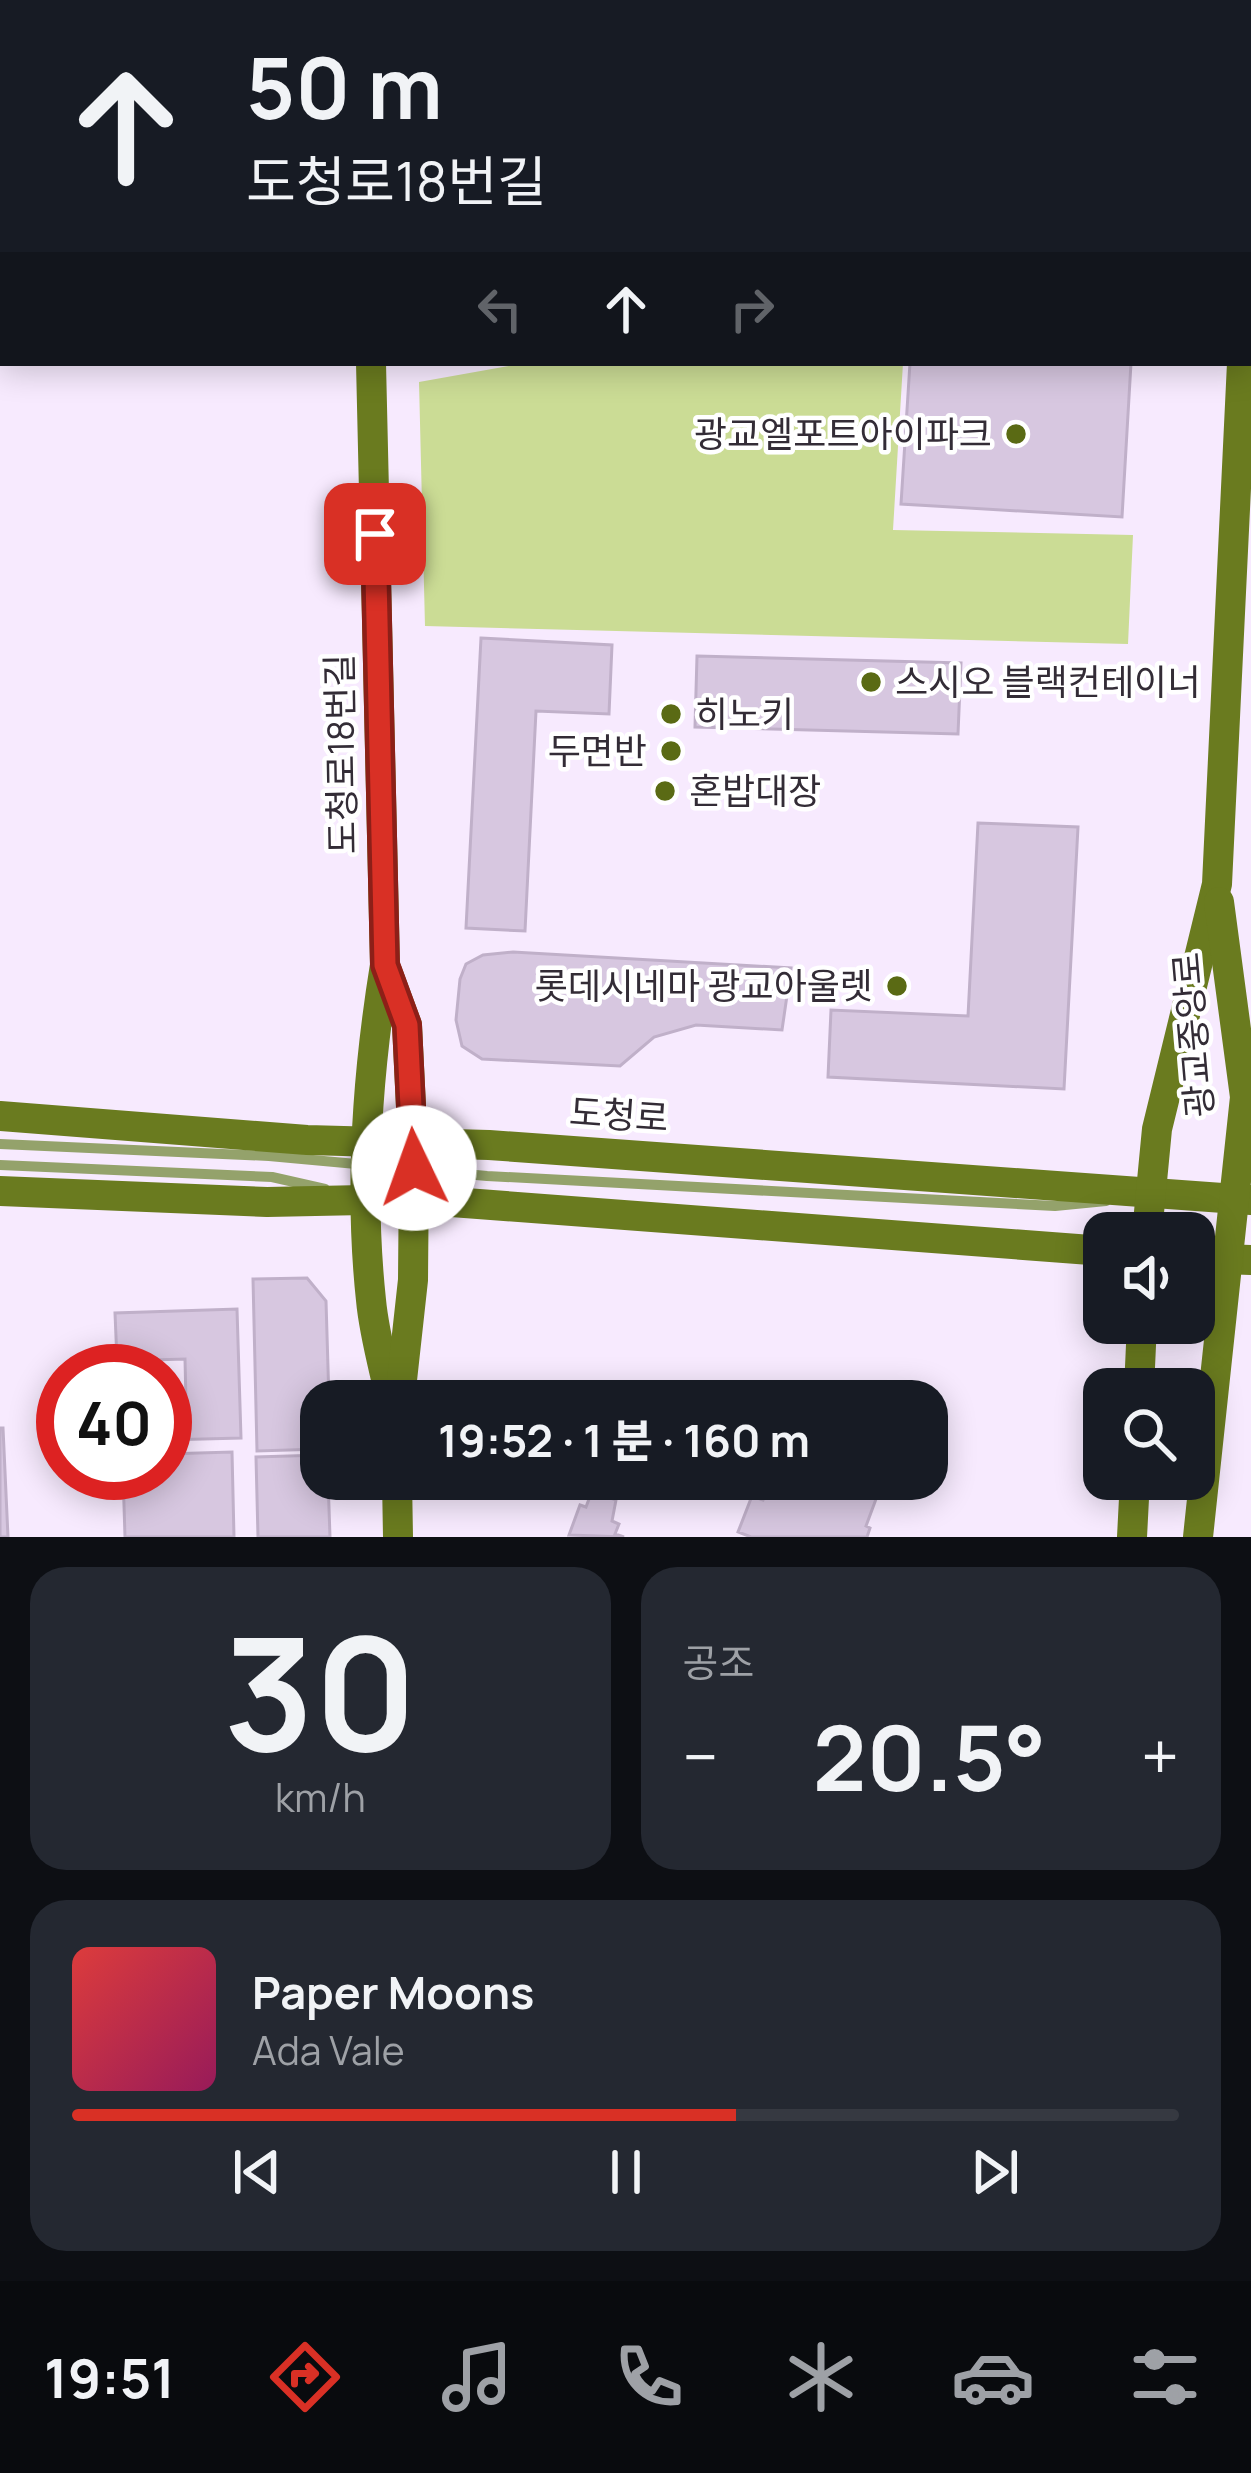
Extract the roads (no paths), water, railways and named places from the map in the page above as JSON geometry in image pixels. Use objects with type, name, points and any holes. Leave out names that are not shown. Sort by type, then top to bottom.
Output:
[{"type":"main road","name":"도청로18번길","points":[[371,366],[385,965],[371,1052],[366,1152],[371,1302],[390,1380]]},
{"type":"main road","name":"광교중앙로","points":[[1150,1212],[1157,1129],[1217,884],[1245,423],[1242,366]]},
{"type":"main road","name":"광교중앙로","points":[[1198,1537],[1239,1260],[1245,1097],[1217,884]]},
{"type":"main road","points":[[385,965],[407,1025],[413,1171],[413,1280],[398,1380]]},
{"type":"main road","name":"도청로","points":[[0,1116],[366,1152],[413,1171],[489,1144],[1242,1198]]},
{"type":"main road","points":[[0,1191],[267,1202],[367,1198],[413,1171],[1083,1249]]},
{"type":"main road","points":[[397,1500],[398,1537]]},
{"type":"main road","points":[[1132,1537],[1134,1500]]},
{"type":"lane","points":[[0,1144],[366,1152]]},
{"type":"lane","points":[[0,1166],[272,1177],[367,1198]]},
{"type":"place","name":"광교엘포트아이파크","points":[[1016,434]]},
{"type":"place","name":"스시오 블랙컨테이너","points":[[871,682]]},
{"type":"place","name":"히노키","points":[[671,714]]},
{"type":"place","name":"두면반","points":[[671,751]]},
{"type":"place","name":"혼밥대장","points":[[665,791]]},
{"type":"place","name":"롯데시네마 광교아울렛","points":[[897,986]]}]
